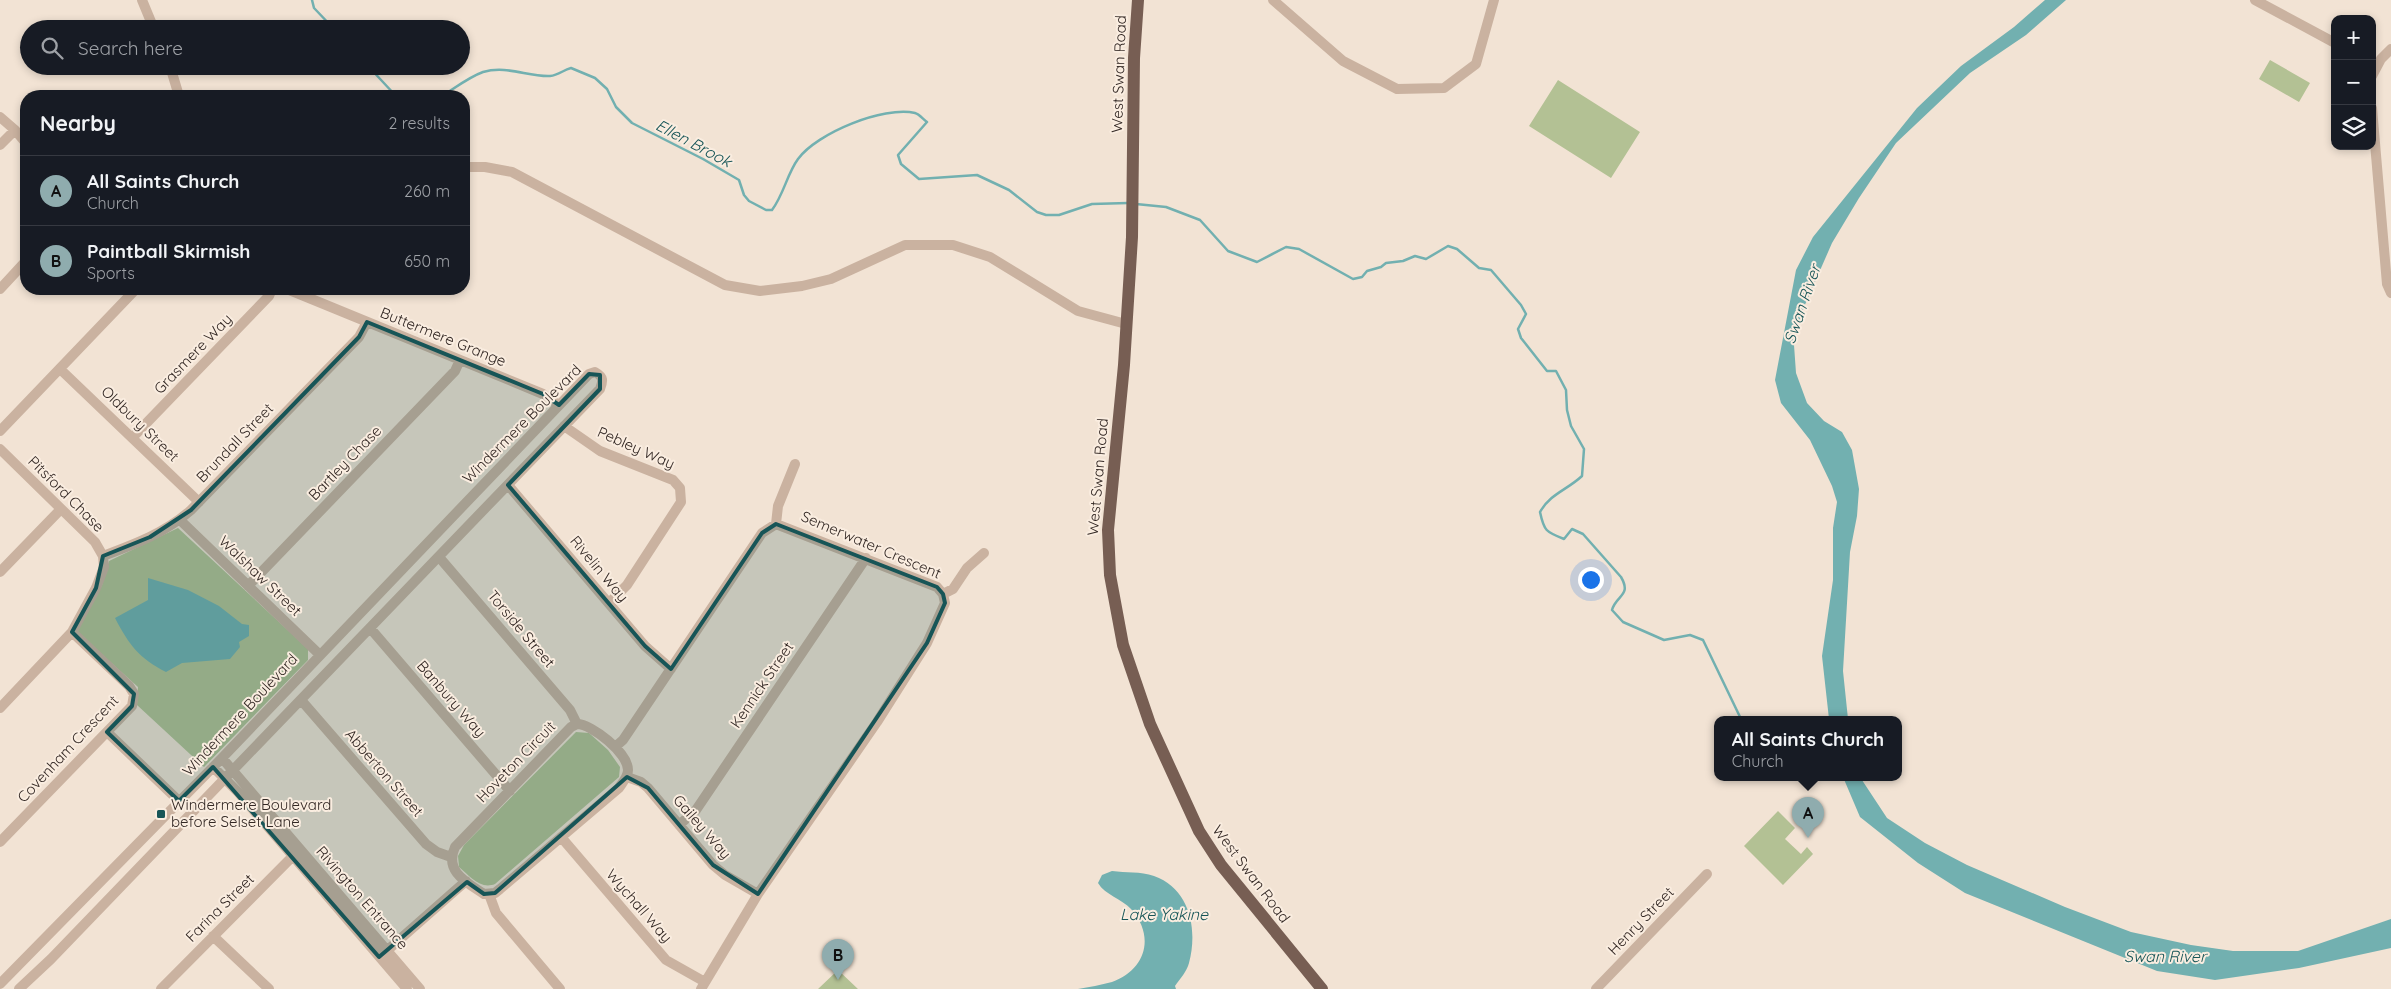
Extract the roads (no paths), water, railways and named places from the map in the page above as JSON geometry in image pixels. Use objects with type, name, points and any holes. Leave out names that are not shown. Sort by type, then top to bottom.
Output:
[{"type":"main road","name":"West Swan Road","points":[[1138,0],[1134,58],[1132,237],[1116,455],[1108,530],[1110,574],[1123,645],[1150,724],[1198,831],[1221,865],[1322,989]]},
{"type":"street","points":[[142,0],[150,20]]},
{"type":"street","points":[[1273,0],[1343,61],[1397,88],[1444,88],[1476,64],[1494,0]]},
{"type":"street","points":[[2255,0],[2331,42]]},
{"type":"street","points":[[2376,67],[2391,49]]},
{"type":"street","points":[[173,75],[177,90]]},
{"type":"street","points":[[0,117],[20,136]]},
{"type":"street","points":[[0,145],[15,130]]},
{"type":"street","points":[[2376,150],[2387,284],[2391,292]]},
{"type":"street","points":[[470,167],[485,167],[512,172],[724,285],[760,291],[802,286],[831,279],[905,245],[953,245],[990,257],[1078,311],[1126,324]]},
{"type":"street","points":[[0,289],[20,267]]},
{"type":"street","points":[[0,431],[129,295]]},
{"type":"street","name":"Grasmere Way","points":[[132,438],[269,295]]},
{"type":"street","name":"Buttermere Grange","points":[[301,295],[543,394],[559,405]]},
{"type":"street","name":"Brundall Street","points":[[104,556],[150,537],[180,520],[359,337],[366,322]]},
{"type":"street","name":"Bartley Chase","points":[[248,586],[455,371],[460,360]]},
{"type":"street","name":"Oldbury Street","points":[[60,369],[199,502]]},
{"type":"street","name":"Windermere Boulevard","points":[[0,986],[222,758],[319,654],[589,374],[596,372],[600,375],[603,381],[600,389],[51,959],[19,989]]},
{"type":"street","name":"Pebley Way","points":[[564,426],[600,451],[673,480],[680,488],[681,502],[627,585],[609,603]]},
{"type":"street","name":"Pitsford Chase","points":[[0,449],[95,542],[104,556],[104,567],[96,588],[72,632],[0,708]]},
{"type":"street","points":[[615,747],[623,740],[762,533],[776,524],[778,506],[795,464]]},
{"type":"street","name":"Rivelin Way","points":[[508,485],[645,646],[671,669]]},
{"type":"street","points":[[0,572],[61,509]]},
{"type":"street","name":"Walshaw Street","points":[[180,520],[319,654]]},
{"type":"street","name":"Semerwater Crescent","points":[[703,986],[758,894],[877,722],[927,643],[945,603],[944,594],[937,587],[776,524]]},
{"type":"street","points":[[944,594],[953,589],[967,568],[984,553]]},
{"type":"street","name":"Torside Street","points":[[439,557],[570,710],[577,724]]},
{"type":"street","name":"Kennick Street","points":[[679,825],[696,810],[866,558]]},
{"type":"street","name":"Banbury Way","points":[[370,628],[510,790]]},
{"type":"street","name":"Covenham Crescent","points":[[0,842],[132,706],[134,694],[129,686],[72,632]]},
{"type":"street","name":"Abberton Street","points":[[301,700],[426,844],[437,852],[451,857]]},
{"type":"street","name":"Hoveton Circuit","points":[[451,857],[455,847],[577,724],[585,724],[594,729],[615,747],[626,764],[627,777]]},
{"type":"street","points":[[107,732],[179,801]]},
{"type":"street","name":"Rivington Entrance","points":[[222,758],[297,853],[383,954],[407,989]]},
{"type":"street","name":"Rivington Entrance","points":[[213,767],[297,853]]},
{"type":"street","points":[[451,857],[453,869],[484,894],[489,894],[500,889],[618,788],[627,777]]},
{"type":"street","name":"Gailey Way","points":[[627,777],[641,782],[648,788],[713,865],[725,875],[758,894]]},
{"type":"street","name":"Wychall Way","points":[[560,837],[666,960],[703,986]]},
{"type":"street","name":"Farina Street","points":[[161,989],[297,853]]},
{"type":"street","name":"Henry Street","points":[[1596,989],[1707,874]]},
{"type":"street","points":[[383,954],[466,881]]},
{"type":"street","points":[[489,894],[496,913],[560,989]]},
{"type":"street","points":[[213,936],[268,989]]},
{"type":"street","name":"Rivington Entrance","points":[[383,954],[420,989]]},
{"type":"street","points":[[0,986],[4,989]]},
{"type":"water","name":"Swan River","points":[[2045,0],[2066,0],[2026,35],[1970,73],[1896,143],[1859,198],[1832,243],[1804,307],[1794,345],[1796,373],[1807,403],[1824,421],[1842,432],[1852,450],[1859,489],[1857,516],[1850,552],[1843,671],[1848,716],[1829,716],[1822,656],[1833,580],[1833,528],[1837,502],[1832,486],[1810,440],[1781,403],[1775,380],[1796,270],[1813,237],[1917,108],[1961,66],[2014,27]]},
{"type":"water","points":[[148,578],[188,590],[219,606],[242,624],[249,625],[249,636],[239,642],[240,647],[230,659],[182,663],[166,672],[157,667],[142,656],[130,643],[115,618],[148,600]]},
{"type":"water","name":"Swan River","points":[[1845,781],[1863,781],[1887,818],[1925,843],[1967,865],[2065,907],[2131,932],[2191,945],[2233,951],[2298,951],[2391,919],[2391,948],[2299,968],[2215,980],[2157,971],[1965,893],[1918,863],[1860,817]]},
{"type":"water","name":"Lake Yakine","points":[[1112,871],[1154,876],[1176,890],[1183,900],[1191,924],[1192,950],[1188,966],[1175,986],[1176,989],[1078,989],[1112,982],[1123,977],[1139,961],[1143,951],[1145,941],[1139,920],[1131,909],[1105,891],[1098,883],[1102,875]]},
{"type":"waterway","name":"Ellen Brook","points":[[312,0],[314,8],[325,20]]},
{"type":"waterway","name":"Ellen Brook","points":[[451,90],[478,74],[492,70],[509,70],[550,76],[571,68],[595,78],[607,89],[616,107],[632,123],[703,159],[739,180],[744,195],[749,201],[766,210],[772,210],[783,191],[791,171],[807,149],[835,131],[852,124],[869,118],[902,112],[915,113],[927,122],[898,155],[901,164],[919,179],[977,175],[1009,190],[1037,212],[1046,215],[1059,215],[1092,204],[1128,203]]},
{"type":"waterway","name":"Ellen Brook","points":[[376,75],[390,90]]},
{"type":"waterway","name":"Ellen Brook","points":[[1136,204],[1166,207],[1200,220],[1228,251],[1257,262],[1286,247],[1299,249],[1353,279],[1362,277],[1367,271],[1381,267],[1386,263],[1403,261],[1415,256],[1426,259],[1448,246],[1457,249],[1479,268],[1491,270],[1521,305],[1526,314],[1518,329],[1521,338],[1547,371],[1556,371],[1566,390],[1567,410],[1571,426],[1584,449],[1582,476],[1554,496],[1540,512],[1545,527],[1553,534],[1564,539],[1572,529],[1583,534],[1621,577],[1624,583],[1624,592],[1612,610],[1623,622],[1664,640],[1690,635],[1703,640],[1740,716]]},
{"type":"place","name":"Windermere Boulevard before Selset Lane","points":[[161,814]]},
{"type":"place","name":"All Saints Church","points":[[1808,838]]},
{"type":"place","name":"Paintball Skirmish","points":[[838,980]]}]
